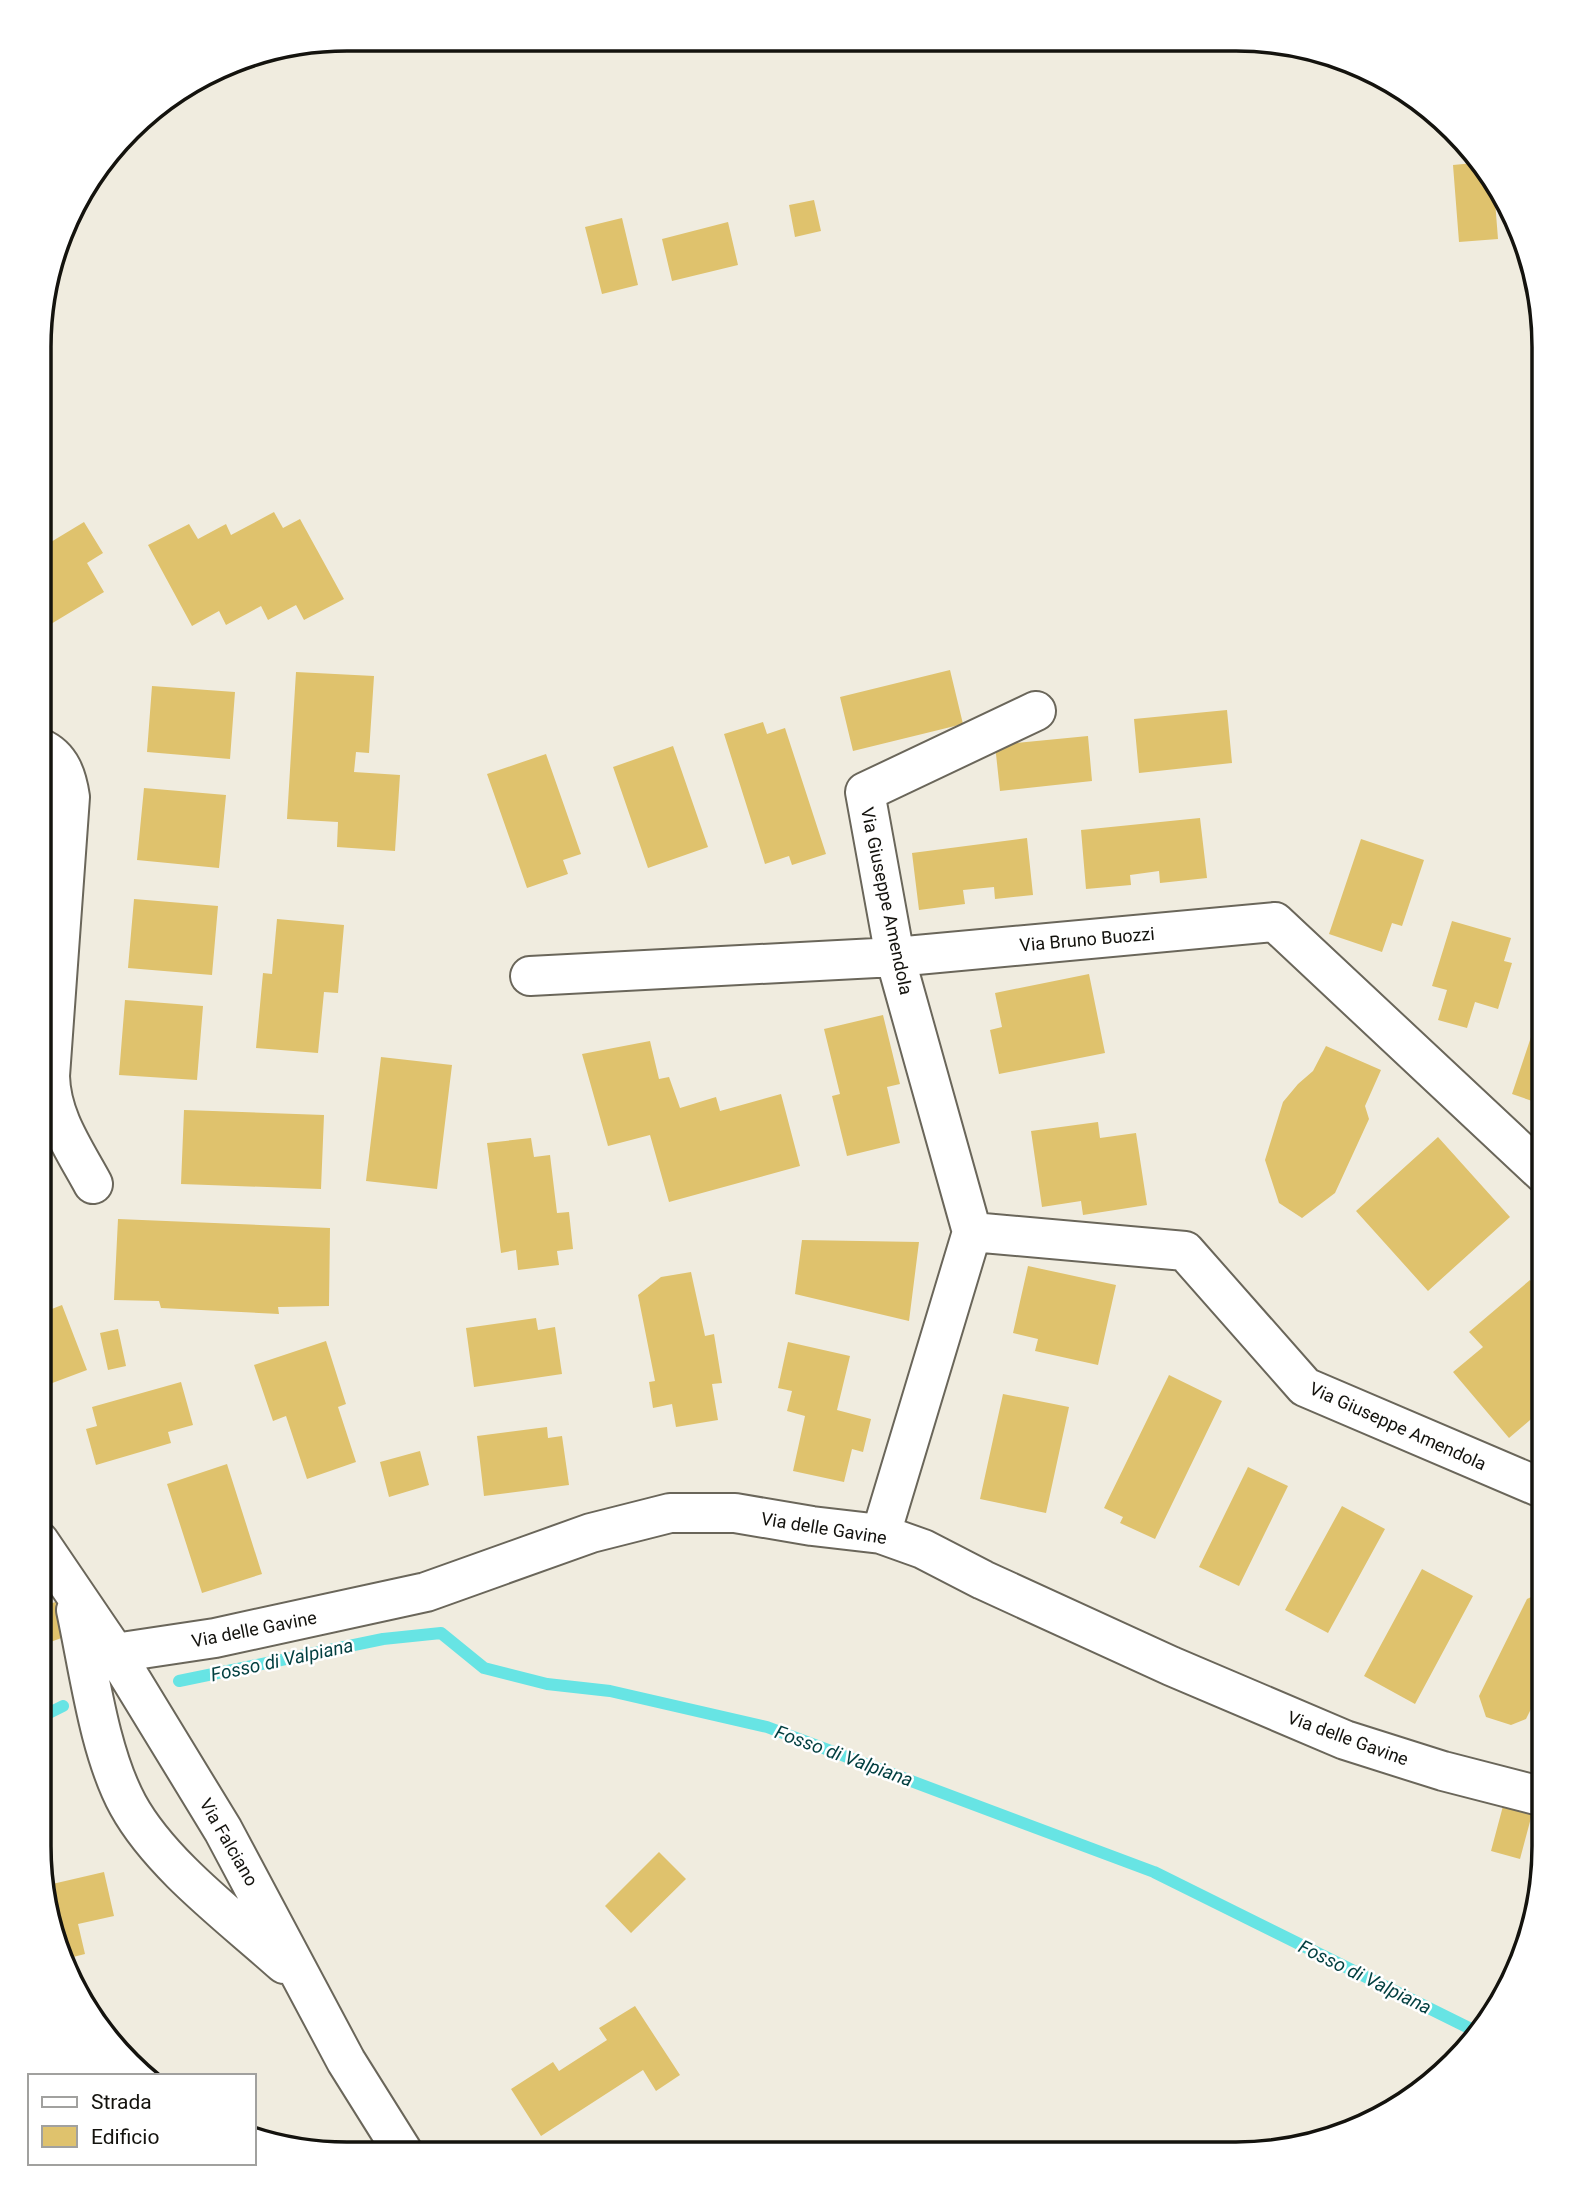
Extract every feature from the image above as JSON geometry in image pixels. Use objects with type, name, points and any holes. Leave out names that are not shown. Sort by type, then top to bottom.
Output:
[{"type":"street","name":"Via Giuseppe Amendola","points":[[1035,711],[865,792],[895,957],[972,1232],[1185,1251],[1305,1387],[1532,1484]]},
{"type":"street","points":[[51,754],[64,772],[70,797],[51,1076],[52,1101],[56,1115],[93,1184]]},
{"type":"street","name":"Via Bruno Buozzi","points":[[530,975],[895,957],[1275,922],[1532,1163]]},
{"type":"street","points":[[881,1534],[972,1232]]},
{"type":"street","name":"Via delle Gavine","points":[[115,1653],[215,1637],[426,1592],[591,1533],[670,1513],[735,1513],[881,1534],[923,1549],[983,1580],[1159,1660],[1345,1740],[1443,1771],[1532,1794]]},
{"type":"street","name":"Via Falciano","points":[[51,1559],[115,1653],[223,1830],[346,2061],[397,2142]]},
{"type":"street","points":[[71,1590],[109,1761],[129,1806],[155,1842],[184,1873],[301,1979]]},
{"type":"building","points":[[1468,164],[1493,199],[1498,239],[1459,242],[1453,165]]},
{"type":"building","points":[[814,200],[821,231],[795,237],[789,205]]},
{"type":"building","points":[[622,218],[638,285],[602,294],[585,227]]},
{"type":"building","points":[[728,222],[738,265],[672,281],[662,239]]},
{"type":"building","points":[[274,512],[283,528],[300,519],[344,599],[304,620],[296,605],[268,620],[261,606],[226,625],[219,611],[192,626],[148,545],[189,524],[198,539],[226,524],[231,535]]},
{"type":"building","points":[[84,522],[103,553],[87,563],[104,592],[51,624],[51,542]]},
{"type":"building","points":[[950,670],[963,724],[853,751],[840,697]]},
{"type":"building","points":[[296,672],[374,676],[369,753],[356,752],[354,772],[400,775],[395,851],[337,847],[338,822],[287,819]]},
{"type":"building","points":[[152,686],[235,692],[230,759],[147,752]]},
{"type":"building","points":[[1227,710],[1232,763],[1139,773],[1134,719]]},
{"type":"building","points":[[763,722],[767,734],[785,728],[826,854],[792,865],[789,856],[765,864],[724,734]]},
{"type":"building","points":[[1088,736],[1092,781],[1000,791],[995,745]]},
{"type":"building","points":[[673,746],[708,847],[648,868],[613,767]]},
{"type":"building","points":[[546,754],[581,854],[563,860],[568,874],[527,888],[487,774]]},
{"type":"building","points":[[144,788],[226,795],[219,868],[137,860]]},
{"type":"building","points":[[1200,818],[1207,878],[1160,883],[1159,871],[1130,875],[1131,885],[1086,889],[1081,830]]},
{"type":"building","points":[[1027,838],[1033,895],[995,899],[994,887],[963,890],[965,904],[919,910],[912,853]]},
{"type":"building","points":[[1361,839],[1424,860],[1402,926],[1392,923],[1382,952],[1329,934]]},
{"type":"building","points":[[134,899],[218,906],[212,975],[128,968]]},
{"type":"building","points":[[277,919],[344,925],[338,993],[324,992],[318,1053],[256,1048],[263,973],[272,974]]},
{"type":"building","points":[[1452,921],[1511,938],[1504,961],[1512,963],[1498,1009],[1475,1002],[1467,1028],[1438,1020],[1447,990],[1432,986]]},
{"type":"building","points":[[1089,974],[1105,1053],[999,1074],[990,1030],[1002,1027],[995,993]]},
{"type":"building","points":[[125,1000],[203,1006],[197,1080],[119,1075]]},
{"type":"building","points":[[883,1015],[900,1084],[887,1087],[900,1143],[847,1156],[832,1096],[840,1094],[824,1029]]},
{"type":"building","points":[[1532,1034],[1532,1101],[1512,1094]]},
{"type":"building","points":[[650,1041],[659,1079],[669,1077],[680,1108],[716,1097],[720,1111],[781,1094],[800,1166],[669,1202],[650,1135],[608,1146],[582,1054]]},
{"type":"building","points":[[1326,1046],[1381,1070],[1365,1106],[1369,1119],[1335,1193],[1302,1218],[1279,1203],[1265,1160],[1283,1102],[1313,1071]]},
{"type":"building","points":[[381,1057],[452,1065],[437,1189],[366,1181]]},
{"type":"building","points":[[184,1110],[324,1115],[321,1189],[181,1184]]},
{"type":"building","points":[[1098,1122],[1100,1138],[1136,1133],[1147,1205],[1083,1215],[1081,1201],[1042,1207],[1031,1131]]},
{"type":"building","points":[[1438,1137],[1510,1217],[1428,1291],[1356,1211]]},
{"type":"building","points":[[531,1138],[534,1157],[550,1155],[557,1213],[569,1212],[573,1249],[557,1251],[559,1265],[518,1270],[516,1250],[501,1253],[487,1143]]},
{"type":"building","points":[[118,1219],[330,1228],[329,1306],[278,1307],[279,1314],[161,1308],[159,1301],[114,1300]]},
{"type":"building","points":[[802,1240],[919,1242],[909,1321],[795,1294]]},
{"type":"building","points":[[1028,1266],[1116,1285],[1098,1365],[1035,1351],[1038,1339],[1013,1333]]},
{"type":"building","points":[[691,1272],[705,1336],[714,1334],[722,1383],[712,1384],[718,1420],[676,1427],[672,1404],[653,1408],[649,1382],[655,1381],[638,1295],[661,1277]]},
{"type":"building","points":[[1530,1280],[1532,1282],[1532,1418],[1509,1438],[1453,1372],[1483,1347],[1469,1332]]},
{"type":"building","points":[[62,1305],[87,1370],[51,1384],[51,1309]]},
{"type":"building","points":[[536,1318],[538,1330],[555,1327],[562,1374],[474,1387],[466,1328]]},
{"type":"building","points":[[118,1329],[126,1366],[108,1370],[100,1333]]},
{"type":"building","points":[[326,1341],[346,1404],[338,1407],[356,1462],[307,1479],[286,1416],[273,1421],[254,1365]]},
{"type":"building","points":[[788,1342],[850,1356],[837,1410],[871,1419],[863,1452],[852,1449],[844,1482],[793,1471],[805,1416],[787,1411],[792,1391],[778,1388]]},
{"type":"building","points":[[1169,1375],[1222,1401],[1155,1539],[1120,1523],[1123,1517],[1104,1508]]},
{"type":"building","points":[[181,1382],[193,1425],[168,1432],[171,1443],[96,1465],[86,1429],[97,1426],[92,1407]]},
{"type":"building","points":[[1003,1394],[1069,1407],[1046,1513],[980,1499]]},
{"type":"building","points":[[547,1427],[548,1438],[562,1436],[569,1485],[484,1496],[477,1436]]},
{"type":"building","points":[[420,1451],[429,1485],[389,1497],[380,1462]]},
{"type":"building","points":[[227,1464],[262,1574],[202,1593],[167,1484]]},
{"type":"building","points":[[1248,1467],[1288,1486],[1239,1586],[1199,1567]]},
{"type":"building","points":[[1342,1506],[1385,1529],[1328,1633],[1285,1610]]},
{"type":"building","points":[[1422,1569],[1473,1596],[1415,1704],[1364,1676]]},
{"type":"building","points":[[1532,1597],[1532,1707],[1526,1719],[1511,1725],[1486,1717],[1479,1696],[1527,1599]]},
{"type":"building","points":[[58,1601],[70,1635],[51,1642],[51,1604]]},
{"type":"building","points":[[1503,1806],[1532,1814],[1520,1859],[1491,1851]]},
{"type":"building","points":[[659,1852],[686,1879],[631,1933],[605,1906]]},
{"type":"building","points":[[104,1872],[114,1916],[78,1924],[85,1954],[72,1957],[61,1923],[53,1884]]},
{"type":"building","points":[[635,2006],[680,2075],[656,2091],[643,2070],[541,2136],[511,2089],[553,2062],[559,2071],[607,2040],[599,2028]]},
{"type":"waterway","name":"Fosso di Valpiana","points":[[179,1681],[383,1639],[441,1633],[484,1668],[547,1684],[610,1691],[767,1727],[1154,1872],[1469,2028]]},
{"type":"waterway","points":[[51,1712],[63,1706]]}]
